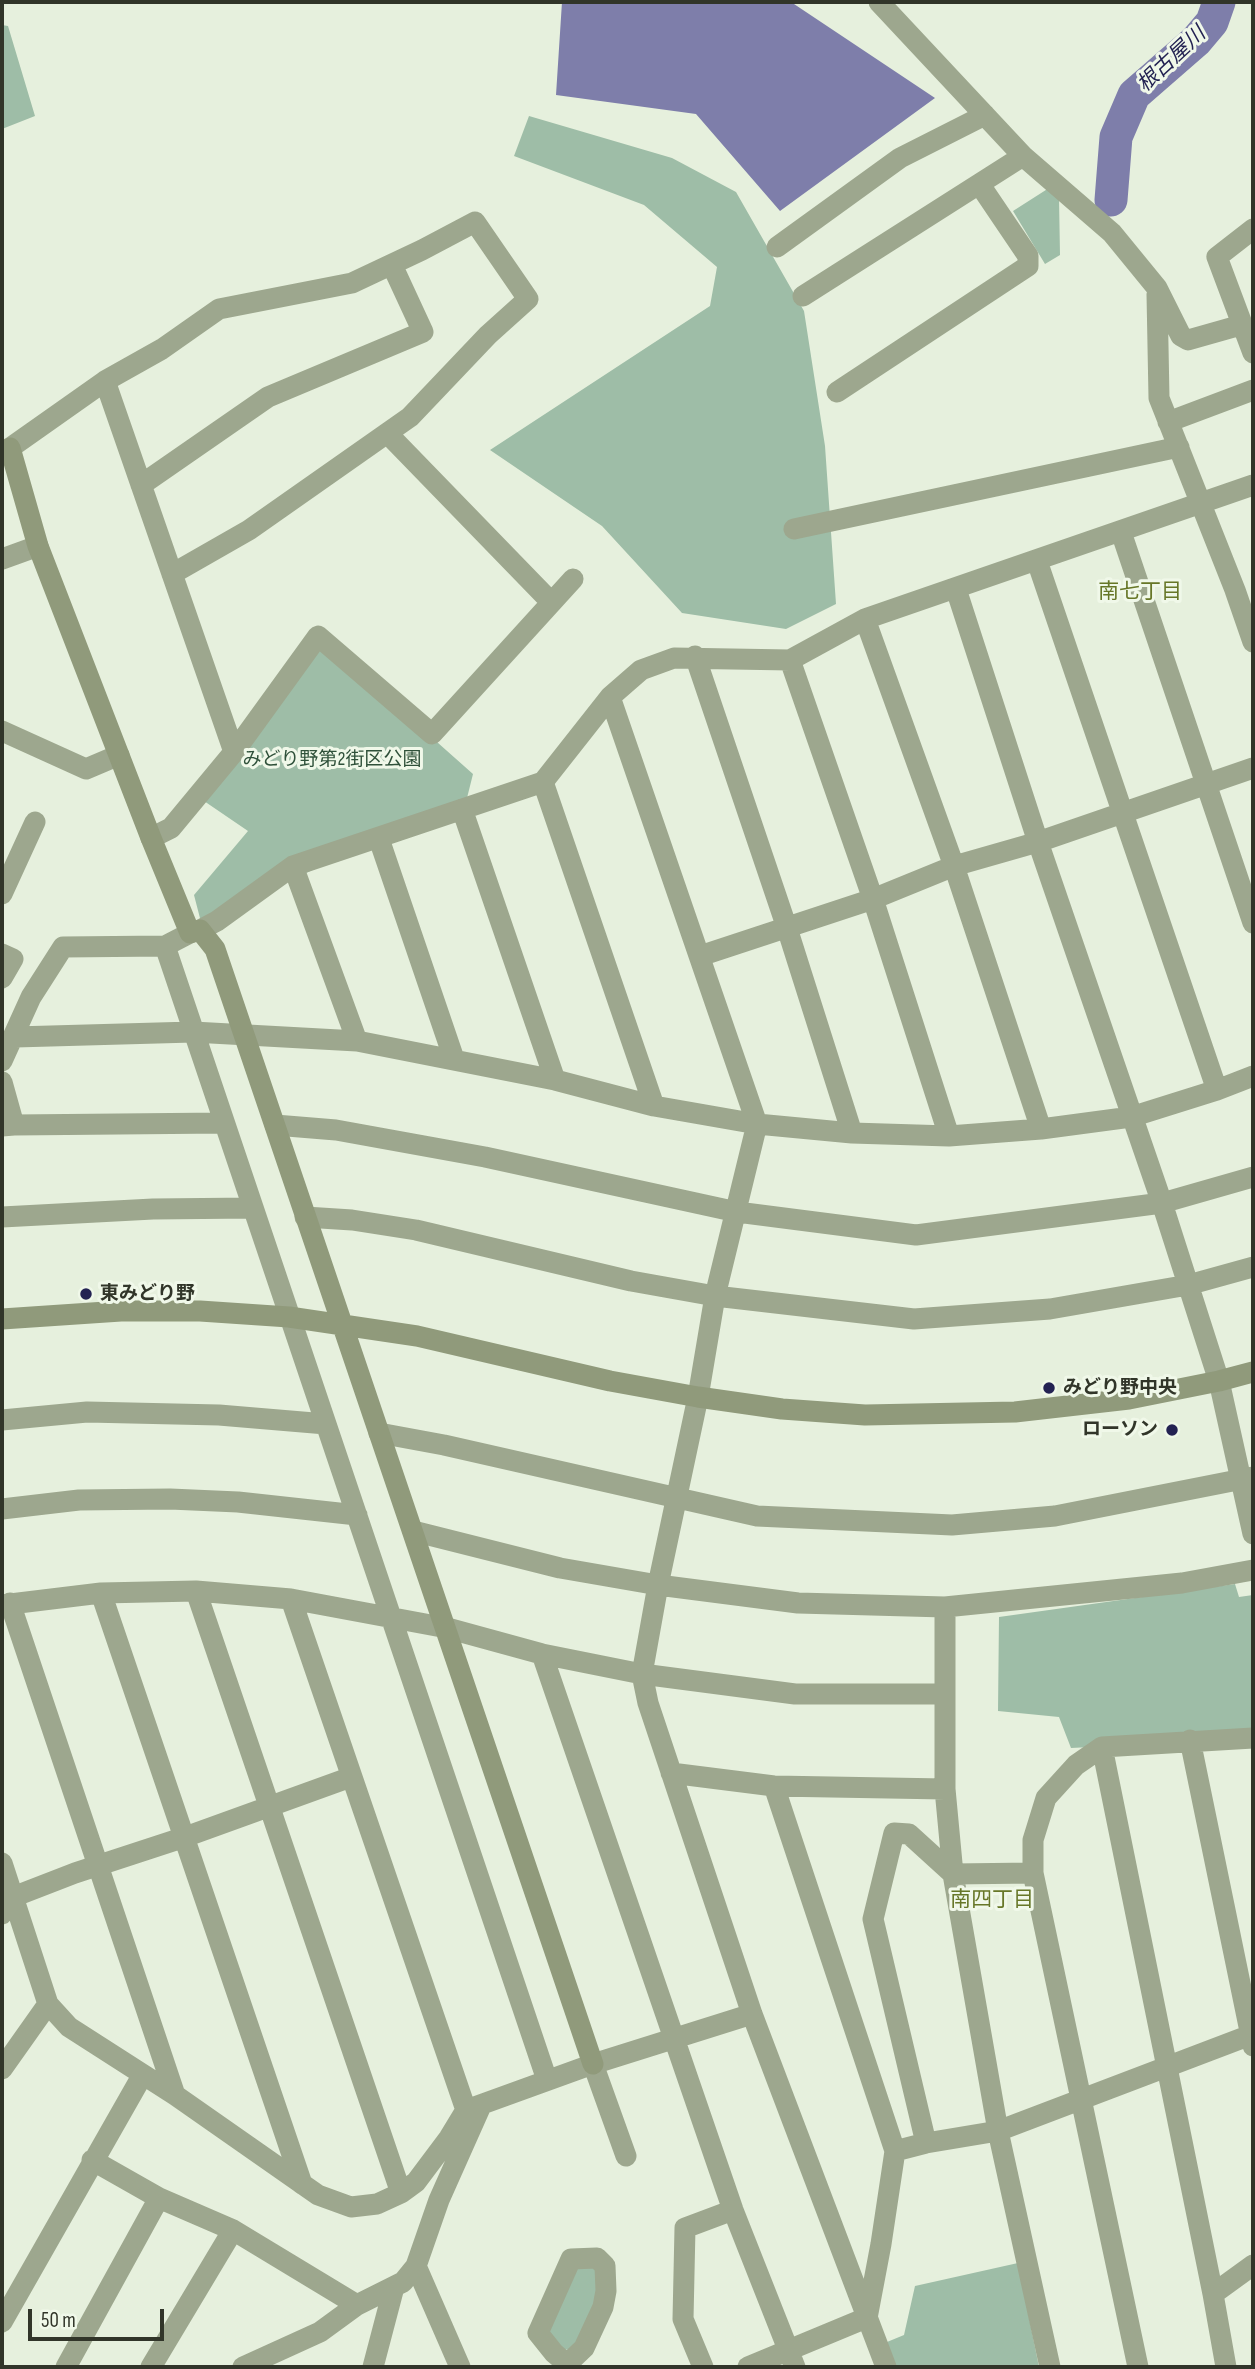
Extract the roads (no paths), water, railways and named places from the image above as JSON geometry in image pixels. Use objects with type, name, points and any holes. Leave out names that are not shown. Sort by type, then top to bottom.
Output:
[{"type":"street","points":[[878,2],[1023,156],[1112,233],[1157,288],[1181,336],[1188,340],[1244,315]]},
{"type":"street","points":[[777,247],[900,159],[985,115]]},
{"type":"street","points":[[803,296],[1023,156]]},
{"type":"street","points":[[837,393],[1028,266],[1028,256],[980,185]]},
{"type":"street","points":[[172,574],[249,530],[410,417],[488,335],[528,299],[475,222],[352,283],[219,309],[162,349],[105,381],[6,449],[37,546],[150,838],[195,932],[215,949],[626,2156]]},
{"type":"street","points":[[1253,229],[1217,257],[1244,315],[1253,353]]},
{"type":"street","points":[[141,485],[268,397],[423,332],[392,265]]},
{"type":"street","points":[[1157,288],[1158,398],[1201,502],[1244,587],[1253,642]]},
{"type":"street","points":[[105,381],[234,752]]},
{"type":"street","points":[[1168,422],[1253,390]]},
{"type":"street","points":[[387,433],[551,602]]},
{"type":"street","points":[[794,529],[1179,447]]},
{"type":"street","points":[[2,1061],[31,997],[63,947],[164,946],[217,921],[293,866],[543,782],[610,696],[641,670],[674,657],[790,660],[864,619],[1253,485]]},
{"type":"street","points":[[1122,532],[1253,923]]},
{"type":"street","points":[[2,559],[37,546]]},
{"type":"street","points":[[1037,561],[1217,1090]]},
{"type":"street","points":[[150,838],[171,828],[234,752],[317,636],[432,734],[573,579]]},
{"type":"street","points":[[956,589],[1219,1381],[1247,1478],[1253,1534]]},
{"type":"street","points":[[864,619],[954,866],[1041,1129]]},
{"type":"street","points":[[695,656],[787,928],[852,1133]]},
{"type":"street","points":[[790,660],[873,899],[949,1136]]},
{"type":"street","points":[[610,696],[757,1125],[715,1296],[698,1397],[642,1674],[648,1703],[752,2014],[886,2367]]},
{"type":"street","points":[[2,731],[86,769],[119,755]]},
{"type":"street","points":[[700,956],[873,899],[954,866],[1038,842],[1253,768]]},
{"type":"street","points":[[543,782],[654,1106]]},
{"type":"street","points":[[462,809],[555,1080]]},
{"type":"street","points":[[2,894],[35,822]]},
{"type":"street","points":[[379,839],[454,1059]]},
{"type":"street","points":[[293,866],[356,1041]]},
{"type":"street","points":[[164,946],[547,2080]]},
{"type":"street","points":[[2,954],[13,959],[2,978]]},
{"type":"street","points":[[15,1037],[193,1032],[356,1041],[555,1080],[654,1106],[757,1125],[852,1133],[949,1136],[1041,1129],[1131,1117],[1253,1076]]},
{"type":"street","points":[[2,1082],[8,1126],[223,1123]]},
{"type":"street","points":[[275,1125],[336,1130],[485,1157],[737,1212],[916,1235],[1162,1203],[1253,1177]]},
{"type":"street","points":[[2,1217],[128,1210],[252,1208]]},
{"type":"street","points":[[305,1216],[416,1230],[631,1281],[715,1296],[914,1319],[1050,1309],[1188,1285],[1253,1266]]},
{"type":"street","points":[[2,1319],[121,1311],[200,1311],[289,1317],[417,1336],[610,1381],[698,1397],[782,1409],[865,1415],[1015,1412],[1129,1399],[1253,1372]]},
{"type":"street","points":[[2,1420],[87,1412],[219,1415],[326,1424]]},
{"type":"street","points":[[379,1433],[444,1444],[757,1516],[952,1525],[1055,1516],[1247,1478]]},
{"type":"street","points":[[2,1509],[79,1500],[170,1499],[238,1502],[357,1515]]},
{"type":"street","points":[[413,1531],[560,1567],[658,1585],[798,1603],[945,1607],[1182,1583],[1253,1570]]},
{"type":"street","points":[[175,2095],[6,1604],[101,1593],[196,1591],[291,1599],[447,1628],[542,1654],[642,1674],[795,1695],[943,1694]]},
{"type":"street","points":[[196,1591],[401,2193]]},
{"type":"street","points":[[101,1593],[302,2184]]},
{"type":"street","points":[[243,2367],[320,2332],[357,2305],[403,2282],[415,2266],[473,2108],[352,1777],[291,1599]]},
{"type":"street","points":[[945,1607],[945,1789],[953,1874],[998,2131],[1050,2367]]},
{"type":"street","points":[[542,1654],[733,2210],[791,2358]]},
{"type":"street","points":[[1138,2367],[1034,1872],[1033,1840],[1046,1798],[1076,1765],[1102,1746],[1253,1738]]},
{"type":"street","points":[[895,2151],[998,2131],[1166,2066],[1252,2039],[1190,1740]]},
{"type":"street","points":[[1102,1746],[1226,2367]]},
{"type":"street","points":[[671,1773],[774,1786],[945,1789]]},
{"type":"street","points":[[8,1906],[98,1865],[352,1777]]},
{"type":"street","points":[[774,1786],[895,2151],[881,2245],[866,2318]]},
{"type":"street","points":[[926,2143],[873,1919],[894,1833],[909,1834],[953,1874],[1034,1872]]},
{"type":"street","points":[[2,1863],[8,1906],[48,2004],[69,2027],[175,2095],[318,2195],[351,2207],[377,2204],[401,2193],[416,2182],[473,2108],[593,2064],[752,2014]]},
{"type":"street","points":[[2,2069],[48,2004]]},
{"type":"street","points":[[2,2322],[142,2076]]},
{"type":"street","points":[[92,2161],[159,2198],[233,2230],[357,2305]]},
{"type":"street","points":[[66,2367],[159,2198]]},
{"type":"street","points":[[703,2367],[683,2319],[685,2228],[733,2210]]},
{"type":"street","points":[[151,2367],[233,2230]]},
{"type":"street","points":[[597,2258],[605,2266],[606,2291],[603,2308],[584,2348],[565,2365],[538,2333],[571,2259],[597,2258]]},
{"type":"street","points":[[1213,2294],[1253,2265]]},
{"type":"street","points":[[415,2266],[460,2367]]},
{"type":"street","points":[[373,2367],[394,2287]]},
{"type":"street","points":[[748,2367],[791,2358],[866,2318]]},
{"type":"water","points":[[562,2],[794,4],[935,98],[780,211],[696,114],[556,95]]},
{"type":"waterway","name":"根古屋川","points":[[1111,200],[1116,137],[1134,95],[1196,41],[1212,22],[1219,2]]},
{"type":"place","name":"東みどり野","points":[[86,1294]]},
{"type":"place","name":"みどり野中央","points":[[1049,1388]]},
{"type":"place","name":"ローソン","points":[[1172,1430]]},
{"type":"district","name":"南七丁目","points":[[1140,593]]},
{"type":"district","name":"南四丁目","points":[[992,1901]]},
{"type":"park label","name":"みどり野第2街区公園","points":[[332,760]]}]
